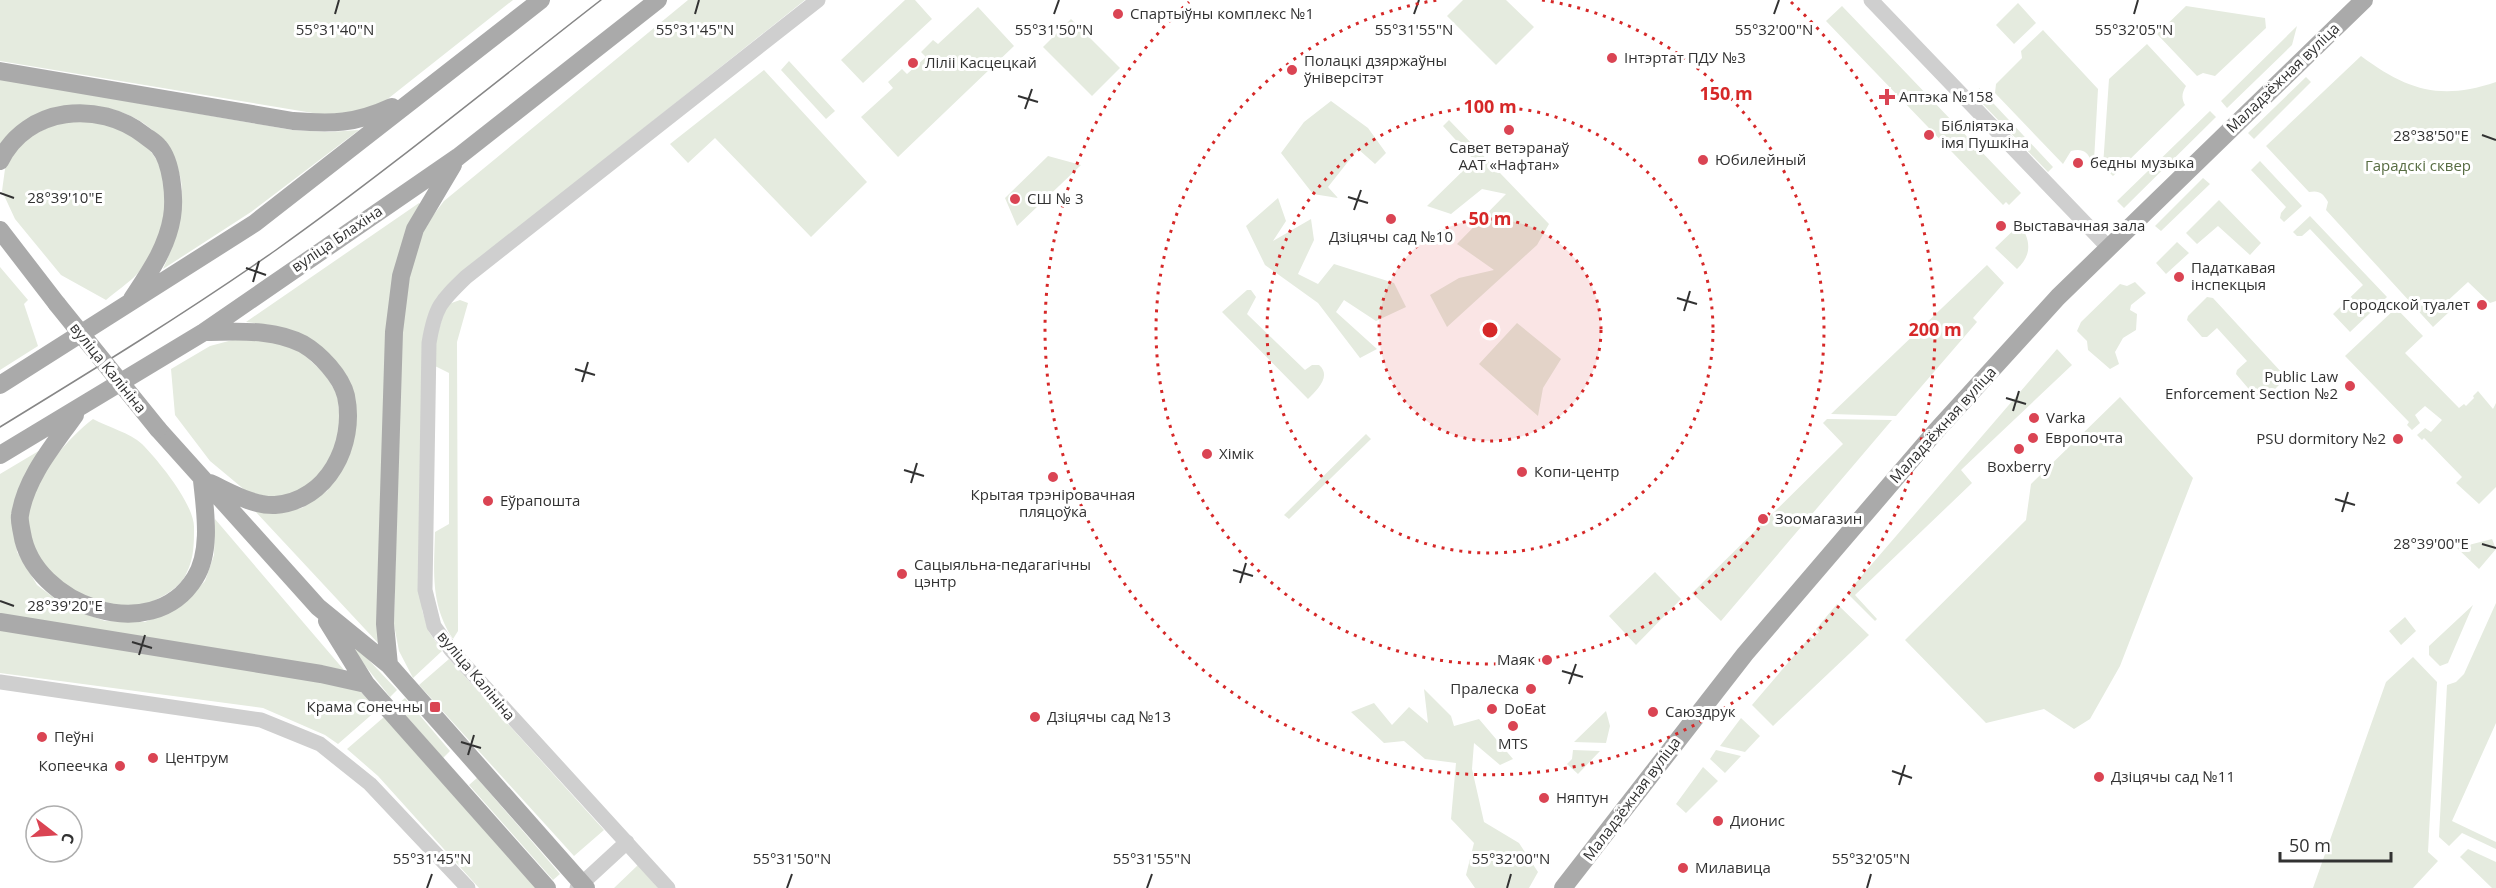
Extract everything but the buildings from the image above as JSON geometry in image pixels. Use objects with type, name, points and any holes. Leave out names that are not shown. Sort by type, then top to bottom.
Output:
[{"type":"main road","points":[[5,380],[255,223],[542,0]]},
{"type":"main road","name":"вуліца Блахіна","points":[[0,455],[79,410],[204,332],[458,157],[658,0]]},
{"type":"main road","name":"Маладзёжная вуліца","points":[[1563,888],[1723,682],[1936,431],[2058,297],[2364,0]]},
{"type":"main road","points":[[0,71],[293,121],[331,124],[369,118],[419,96]]},
{"type":"main road","points":[[0,161],[6,150],[25,131],[55,115],[92,112],[129,124],[159,147],[172,179],[172,217],[159,257],[130,303]]},
{"type":"main road","points":[[389,665],[384,624],[394,332],[401,276],[415,229],[432,197],[458,157]]},
{"type":"main road","name":"вуліца Калініна","points":[[1,230],[57,304],[202,480],[318,607],[389,665],[582,886]]},
{"type":"main road","points":[[79,410],[28,486],[20,516],[24,549],[44,579],[72,600],[107,612],[142,613],[176,599],[195,578],[203,554],[206,522],[202,480],[245,499],[274,505],[299,500],[322,484],[340,459],[347,431],[346,395],[331,368],[304,345],[275,334],[204,332]]},
{"type":"main road","name":"вуліца Калініна","points":[[318,607],[366,684],[547,888]]},
{"type":"main road","points":[[0,622],[310,672],[366,684]]},
{"type":"main road","points":[[446,774],[468,754]]},
{"type":"street","name":"вуліца Калініна","points":[[668,888],[513,720],[451,650],[434,626],[425,590],[429,343],[434,315],[441,301],[466,277],[818,0]]},
{"type":"street","points":[[1871,0],[2108,247]]},
{"type":"street","points":[[0,682],[261,720],[320,744],[370,784],[468,888]]},
{"type":"street","points":[[582,886],[627,842]]},
{"type":"green space","points":[[0,0],[513,0],[375,109],[331,116],[0,61]]},
{"type":"green space","points":[[688,0],[805,0],[463,272],[440,296],[431,310],[423,343],[422,610],[429,632],[442,651],[413,678],[399,651],[394,625],[401,333],[408,276],[422,230],[444,201]]},
{"type":"green space","points":[[905,0],[915,0],[932,19],[863,83],[841,60]]},
{"type":"green space","points":[[1463,0],[1506,0],[1534,27],[1496,65],[1447,16]]},
{"type":"green space","points":[[2018,3],[2036,23],[2014,44],[1996,25]]},
{"type":"green space","points":[[1842,6],[2021,193],[2009,205],[2006,202],[2003,205],[1826,21]]},
{"type":"green space","points":[[2186,6],[2265,18],[2266,28],[2215,76],[2203,73],[2197,76],[2157,34]]},
{"type":"green space","points":[[978,7],[1014,46],[898,157],[861,117],[893,88],[888,82],[902,69],[907,74],[926,57],[921,52],[933,40],[938,44]]},
{"type":"green space","points":[[1071,19],[1120,68],[1092,96],[1043,47]]},
{"type":"green space","points":[[2297,26],[2292,45],[2227,108],[2221,101]]},
{"type":"green space","points":[[2043,30],[2098,89],[2094,161],[2091,161],[2084,151],[2075,150],[2071,151],[2063,164],[1995,93],[1996,84],[2022,58],[2021,51]]},
{"type":"green space","points":[[2147,44],[2186,86],[2182,96],[2185,105],[2113,176],[2103,166],[2109,79]]},
{"type":"green space","name":"Гарадскі сквер","points":[[2361,56],[2394,77],[2425,89],[2458,91],[2496,82],[2496,301],[2490,303],[2468,282],[2443,305],[2449,312],[2433,327],[2326,210],[2328,202],[2324,196],[2315,191],[2309,192],[2266,146]]},
{"type":"green space","points":[[789,61],[835,111],[826,119],[781,70]]},
{"type":"green space","points":[[764,70],[867,182],[811,237],[715,138],[688,163],[670,144]]},
{"type":"green space","points":[[2306,77],[2311,82],[2254,139],[2248,133]]},
{"type":"green space","points":[[0,79],[292,130],[329,132],[359,130],[251,212],[163,269],[181,210],[182,186],[172,156],[162,139],[132,116],[94,106],[74,106],[45,111],[18,128],[0,144]]},
{"type":"green space","points":[[1979,88],[2053,167],[2048,172],[1978,99]]},
{"type":"green space","points":[[1331,101],[1368,128],[1386,153],[1375,164],[1358,149],[1328,187],[1338,198],[1313,194],[1281,153],[1304,122]]},
{"type":"green space","points":[[2210,111],[2216,117],[2124,208],[2117,201]]},
{"type":"green space","points":[[92,120],[125,132],[146,146],[160,166],[166,198],[161,231],[147,261],[134,277],[106,300],[61,275],[15,219],[2,191],[5,169],[12,153],[27,138],[57,123]]},
{"type":"green space","points":[[1449,120],[1549,224],[1537,245],[1447,327],[1430,295],[1459,278],[1494,270],[1457,244],[1506,194],[1482,189],[1451,214],[1427,206],[1474,160],[1443,126]]},
{"type":"green space","points":[[1048,156],[1081,165],[1017,226],[1005,198]]},
{"type":"green space","points":[[2260,161],[2302,206],[2284,222],[2280,218],[2286,207],[2251,170]]},
{"type":"green space","points":[[2203,178],[2210,184],[2161,231],[2155,226]]},
{"type":"green space","points":[[1278,198],[1286,221],[1273,241],[1311,219],[1314,240],[1298,274],[1318,284],[1334,264],[1394,283],[1406,307],[1376,321],[1344,300],[1336,312],[1377,349],[1360,358],[1318,303],[1265,265],[1246,226]]},
{"type":"green space","points":[[2219,200],[2261,243],[2250,255],[2218,226],[2197,244],[2186,233]]},
{"type":"green space","points":[[419,203],[421,205],[408,227],[378,643],[254,510],[274,513],[302,508],[327,491],[346,461],[353,394],[277,326],[246,322]]},
{"type":"green space","points":[[2310,216],[2387,297],[2350,332],[2333,314],[2363,285],[2310,229],[2302,236],[2297,236],[2293,232]]},
{"type":"green space","points":[[2020,224],[2028,242],[2028,248],[2022,264],[2017,269],[1995,248]]},
{"type":"green space","points":[[2177,242],[2189,253],[2166,274],[2156,263]]},
{"type":"green space","points":[[1987,265],[2004,283],[1973,318],[1977,322],[1896,416],[1831,414]]},
{"type":"green space","points":[[0,267],[28,300],[24,304],[38,346],[0,370]]},
{"type":"green space","points":[[2135,282],[2146,293],[2131,305],[2130,310],[2137,314],[2136,330],[2123,338],[2115,352],[2119,364],[2110,369],[2088,350],[2087,341],[2077,331],[2081,322],[2120,284],[2127,286]]},
{"type":"green space","points":[[1247,290],[1251,290],[1256,297],[1247,314],[1305,370],[1312,365],[1319,365],[1323,369],[1322,383],[1308,399],[1222,312]]},
{"type":"green space","points":[[2207,297],[2213,298],[2283,374],[2283,381],[2263,401],[2259,401],[2236,374],[2237,370],[2247,361],[2217,328],[2207,337],[2202,337],[2187,320],[2188,316]]},
{"type":"green space","points":[[460,300],[468,303],[457,342],[458,631],[453,639],[440,613],[434,574],[435,532],[449,524],[449,373],[435,366],[435,343],[446,305]]},
{"type":"green space","points":[[2396,308],[2423,336],[2405,353],[2459,408],[2464,404],[2466,406],[2478,391],[2493,409],[2496,403],[2496,487],[2479,504],[2456,483],[2462,477],[2424,438],[2422,440],[2417,435],[2425,428],[2431,432],[2442,420],[2425,406],[2415,415],[2420,423],[2412,430],[2407,425],[2409,422],[2345,356]]},
{"type":"green space","points":[[1517,323],[1561,359],[1543,388],[1538,416],[1479,364]]},
{"type":"green space","points":[[240,338],[273,341],[301,352],[325,374],[338,396],[340,430],[332,456],[318,480],[295,493],[272,498],[246,491],[210,461],[175,415],[171,369],[210,346]]},
{"type":"green space","points":[[2057,349],[2072,365],[1961,470],[1972,483],[1855,595],[1877,619],[1875,621],[1847,593]]},
{"type":"green space","points":[[2120,397],[2193,478],[2120,666],[2090,719],[2074,729],[2044,709],[1986,723],[1905,640],[2026,520],[2031,484]]},
{"type":"green space","points":[[93,419],[125,433],[142,444],[174,483],[193,518],[193,550],[185,576],[169,593],[143,605],[108,604],[76,592],[49,573],[31,546],[27,529],[28,511],[34,493],[54,458]]},
{"type":"green space","points":[[1827,419],[1892,420],[1721,621],[1692,593],[1843,444],[1823,423]]},
{"type":"green space","points":[[1366,434],[1371,439],[1289,519],[1284,515]]},
{"type":"green space","points":[[47,446],[13,515],[17,552],[37,585],[66,607],[105,621],[145,622],[181,606],[205,581],[214,555],[215,519],[344,670],[0,615],[0,474]]},
{"type":"green space","points":[[2492,539],[2496,549],[2479,569],[2457,548]]},
{"type":"green space","points":[[1655,572],[1681,599],[1636,645],[1609,616]]},
{"type":"green space","points":[[2496,603],[2496,723],[2452,821],[2496,842],[2496,849],[2462,833],[2449,846],[2439,837],[2447,685],[2456,682],[2464,674]]},
{"type":"green space","points":[[1837,604],[1869,635],[1773,726],[1752,705],[1810,637],[1813,639],[1819,632],[1816,629]]},
{"type":"green space","points":[[2473,605],[2448,663],[2440,666],[2429,655],[2429,646]]},
{"type":"green space","points":[[2405,617],[2416,631],[2401,645],[2389,631]]},
{"type":"green space","points":[[0,629],[320,679],[360,691],[377,710],[338,744],[325,735],[263,708],[0,673]]},
{"type":"green space","points":[[347,637],[397,690],[390,697],[344,639]]},
{"type":"green space","points":[[2413,657],[2437,682],[2428,852],[2438,861],[2413,888],[2313,888],[2386,682]]},
{"type":"green space","points":[[449,659],[604,830],[574,856],[419,685]]},
{"type":"green space","points":[[1424,689],[1451,716],[1454,726],[1479,719],[1513,759],[1500,765],[1474,743],[1472,769],[1484,822],[1519,843],[1538,872],[1529,888],[1475,888],[1466,875],[1474,843],[1451,819],[1456,763],[1425,759],[1404,741],[1384,743],[1351,712],[1374,703],[1392,725],[1409,707],[1428,723]]},
{"type":"green space","points":[[405,698],[450,751],[443,758],[397,705]]},
{"type":"green space","points":[[1606,711],[1610,726],[1606,743],[1574,742]]},
{"type":"green space","points":[[384,717],[536,888],[479,888],[378,776],[347,749]]},
{"type":"green space","points":[[1741,718],[1760,736],[1745,752],[1720,746]]},
{"type":"green space","points":[[1573,750],[1600,751],[1578,774],[1567,764],[1572,759]]},
{"type":"green space","points":[[1716,750],[1741,756],[1725,773],[1710,759]]},
{"type":"green space","points":[[1703,767],[1718,781],[1686,813],[1676,804]]},
{"type":"green space","points":[[477,778],[560,874],[553,880],[469,785]]},
{"type":"green space","points":[[2468,849],[2496,862],[2496,888],[2492,888],[2460,857]]},
{"type":"green space","points":[[638,865],[658,888],[614,888]]},
{"type":"tram line","points":[[0,427],[174,319],[276,250],[399,158],[601,0]]},
{"type":"place","name":"Спартыўны комплекс №1","points":[[1118,14]]},
{"type":"place","name":"Інтэртат ПДУ №3","points":[[1612,58]]},
{"type":"place","name":"Ліліі Касцецкай","points":[[913,63]]},
{"type":"place","name":"Полацкі дзяржаўны ўніверсітэт","points":[[1292,70]]},
{"type":"place","name":"Аптэка №158","points":[[1887,97]]},
{"type":"place","name":"Савет ветэранаў ААТ «Нафтан»","points":[[1509,130]]},
{"type":"place","name":"Бібліятэка імя Пушкіна","points":[[1929,135]]},
{"type":"place","name":"Юбилейный","points":[[1703,160]]},
{"type":"place","name":"бедны музыка","points":[[2078,163]]},
{"type":"place","name":"СШ № 3","points":[[1015,199]]},
{"type":"place","name":"Дзіцячы сад №10","points":[[1391,219]]},
{"type":"place","name":"Выставачная зала","points":[[2001,226]]},
{"type":"place","name":"Падаткавая інспекцыя","points":[[2179,277]]},
{"type":"place","name":"Городской туалет","points":[[2482,305]]},
{"type":"place","name":"Public Law Enforcement Section №2","points":[[2350,386]]},
{"type":"place","name":"Varka","points":[[2034,418]]},
{"type":"place","name":"Европочта","points":[[2033,438]]},
{"type":"place","name":"PSU dormitory №2","points":[[2398,439]]},
{"type":"place","name":"Boxberry","points":[[2019,449]]},
{"type":"place","name":"Хімік","points":[[1207,454]]},
{"type":"place","name":"Копи-центр","points":[[1522,472]]},
{"type":"place","name":"Крытая трэніровачная пляцоўка","points":[[1053,477]]},
{"type":"place","name":"Еўрапошта","points":[[488,501]]},
{"type":"place","name":"Зоомагазин","points":[[1763,519]]},
{"type":"place","name":"Сацыяльна-педагагічны цэнтр","points":[[902,574]]},
{"type":"place","name":"Маяк","points":[[1547,660]]},
{"type":"place","name":"Пралеска","points":[[1531,689]]},
{"type":"place","name":"Крама Сонечны","points":[[435,707]]},
{"type":"place","name":"DoEat","points":[[1492,709]]},
{"type":"place","name":"Саюздрук","points":[[1653,712]]},
{"type":"place","name":"Дзіцячы сад №13","points":[[1035,717]]},
{"type":"place","name":"MTS","points":[[1513,726]]},
{"type":"place","name":"Пеўні","points":[[42,737]]},
{"type":"place","name":"Центрум","points":[[153,758]]},
{"type":"place","name":"Копеечка","points":[[120,766]]},
{"type":"place","name":"Дзіцячы сад №11","points":[[2099,777]]},
{"type":"place","name":"Няптун","points":[[1544,798]]},
{"type":"place","name":"Дионис","points":[[1718,821]]},
{"type":"place","name":"Милавица","points":[[1683,868]]}]
